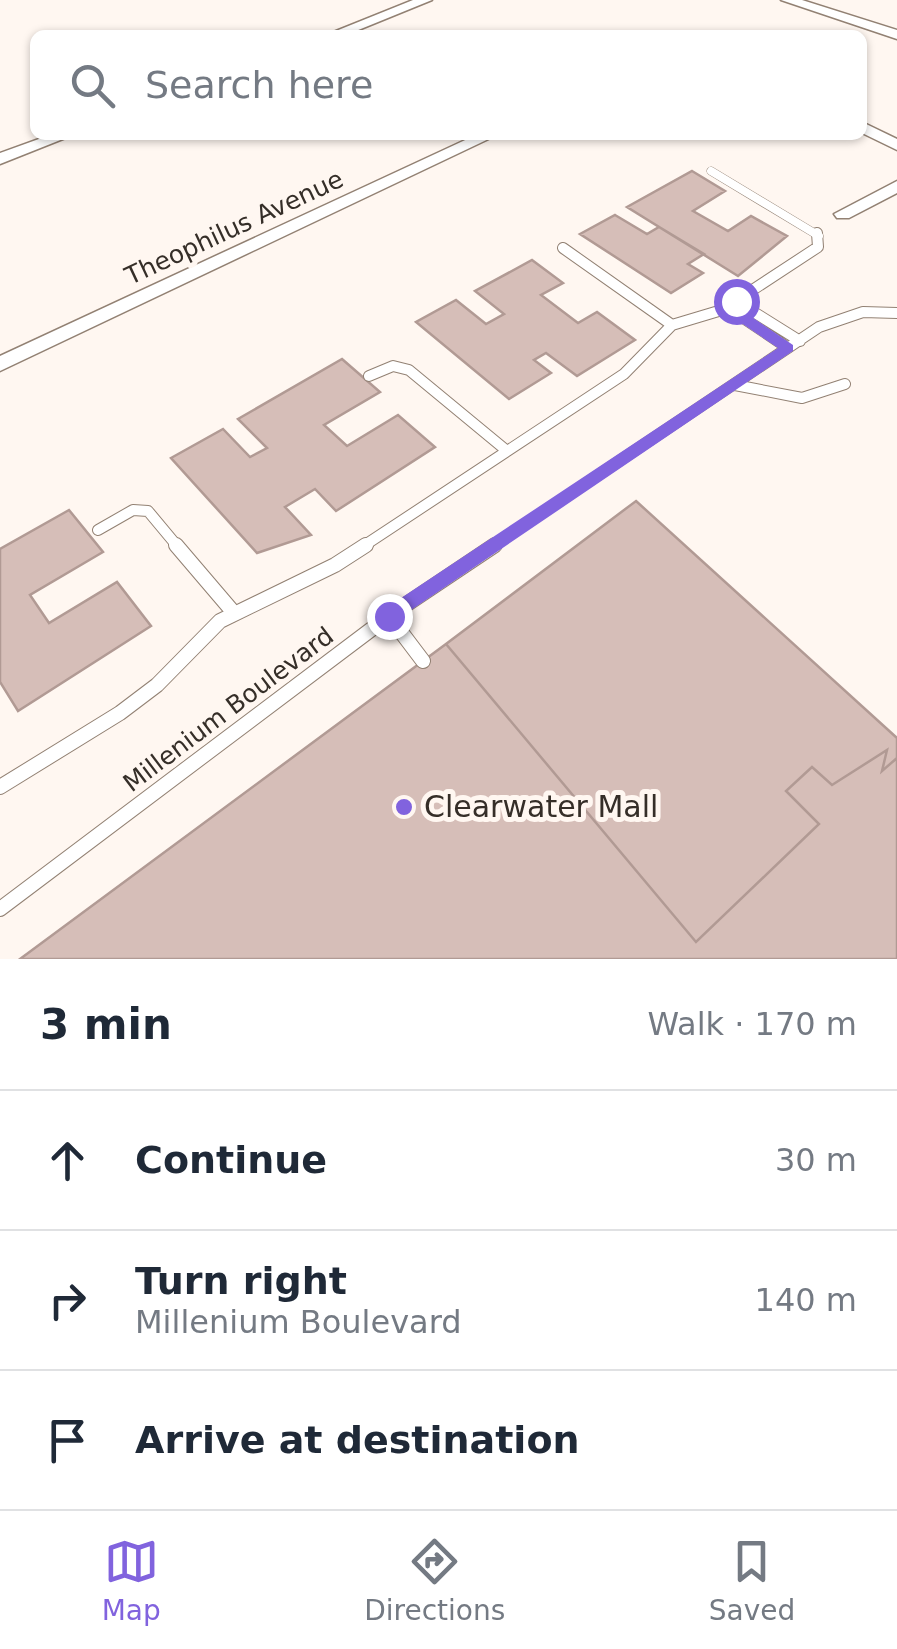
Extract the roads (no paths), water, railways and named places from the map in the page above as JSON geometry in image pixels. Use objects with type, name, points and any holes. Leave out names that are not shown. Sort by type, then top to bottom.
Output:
[{"type":"street","points":[[362,0],[388,14]]},
{"type":"street","points":[[345,30],[426,0]]},
{"type":"street","points":[[788,0],[897,35]]},
{"type":"street","points":[[867,130],[897,145]]},
{"type":"street","points":[[0,159],[51,140]]},
{"type":"street","name":"Theophilus Avenue","points":[[0,364],[478,140]]},
{"type":"street","points":[[844,214],[897,186]]},
{"type":"lane","points":[[0,788],[120,713],[156,684],[220,621],[334,565],[624,374],[672,324],[731,304],[814,250],[821,239],[815,230],[710,171]]},
{"type":"lane","points":[[563,248],[672,324]]},
{"type":"lane","points":[[731,304],[794,344]]},
{"type":"lane","name":"Millenium Boulevard","points":[[0,910],[389,616],[794,344],[838,318],[863,312],[897,314]]},
{"type":"lane","points":[[368,376],[393,366],[409,370],[507,451]]},
{"type":"lane","points":[[735,386],[812,401],[845,384]]},
{"type":"lane","points":[[98,530],[133,510],[148,510],[234,614]]},
{"type":"lane","points":[[389,616],[422,661]]},
{"type":"place","name":"Clearwater Mall","points":[[404,807]]}]
